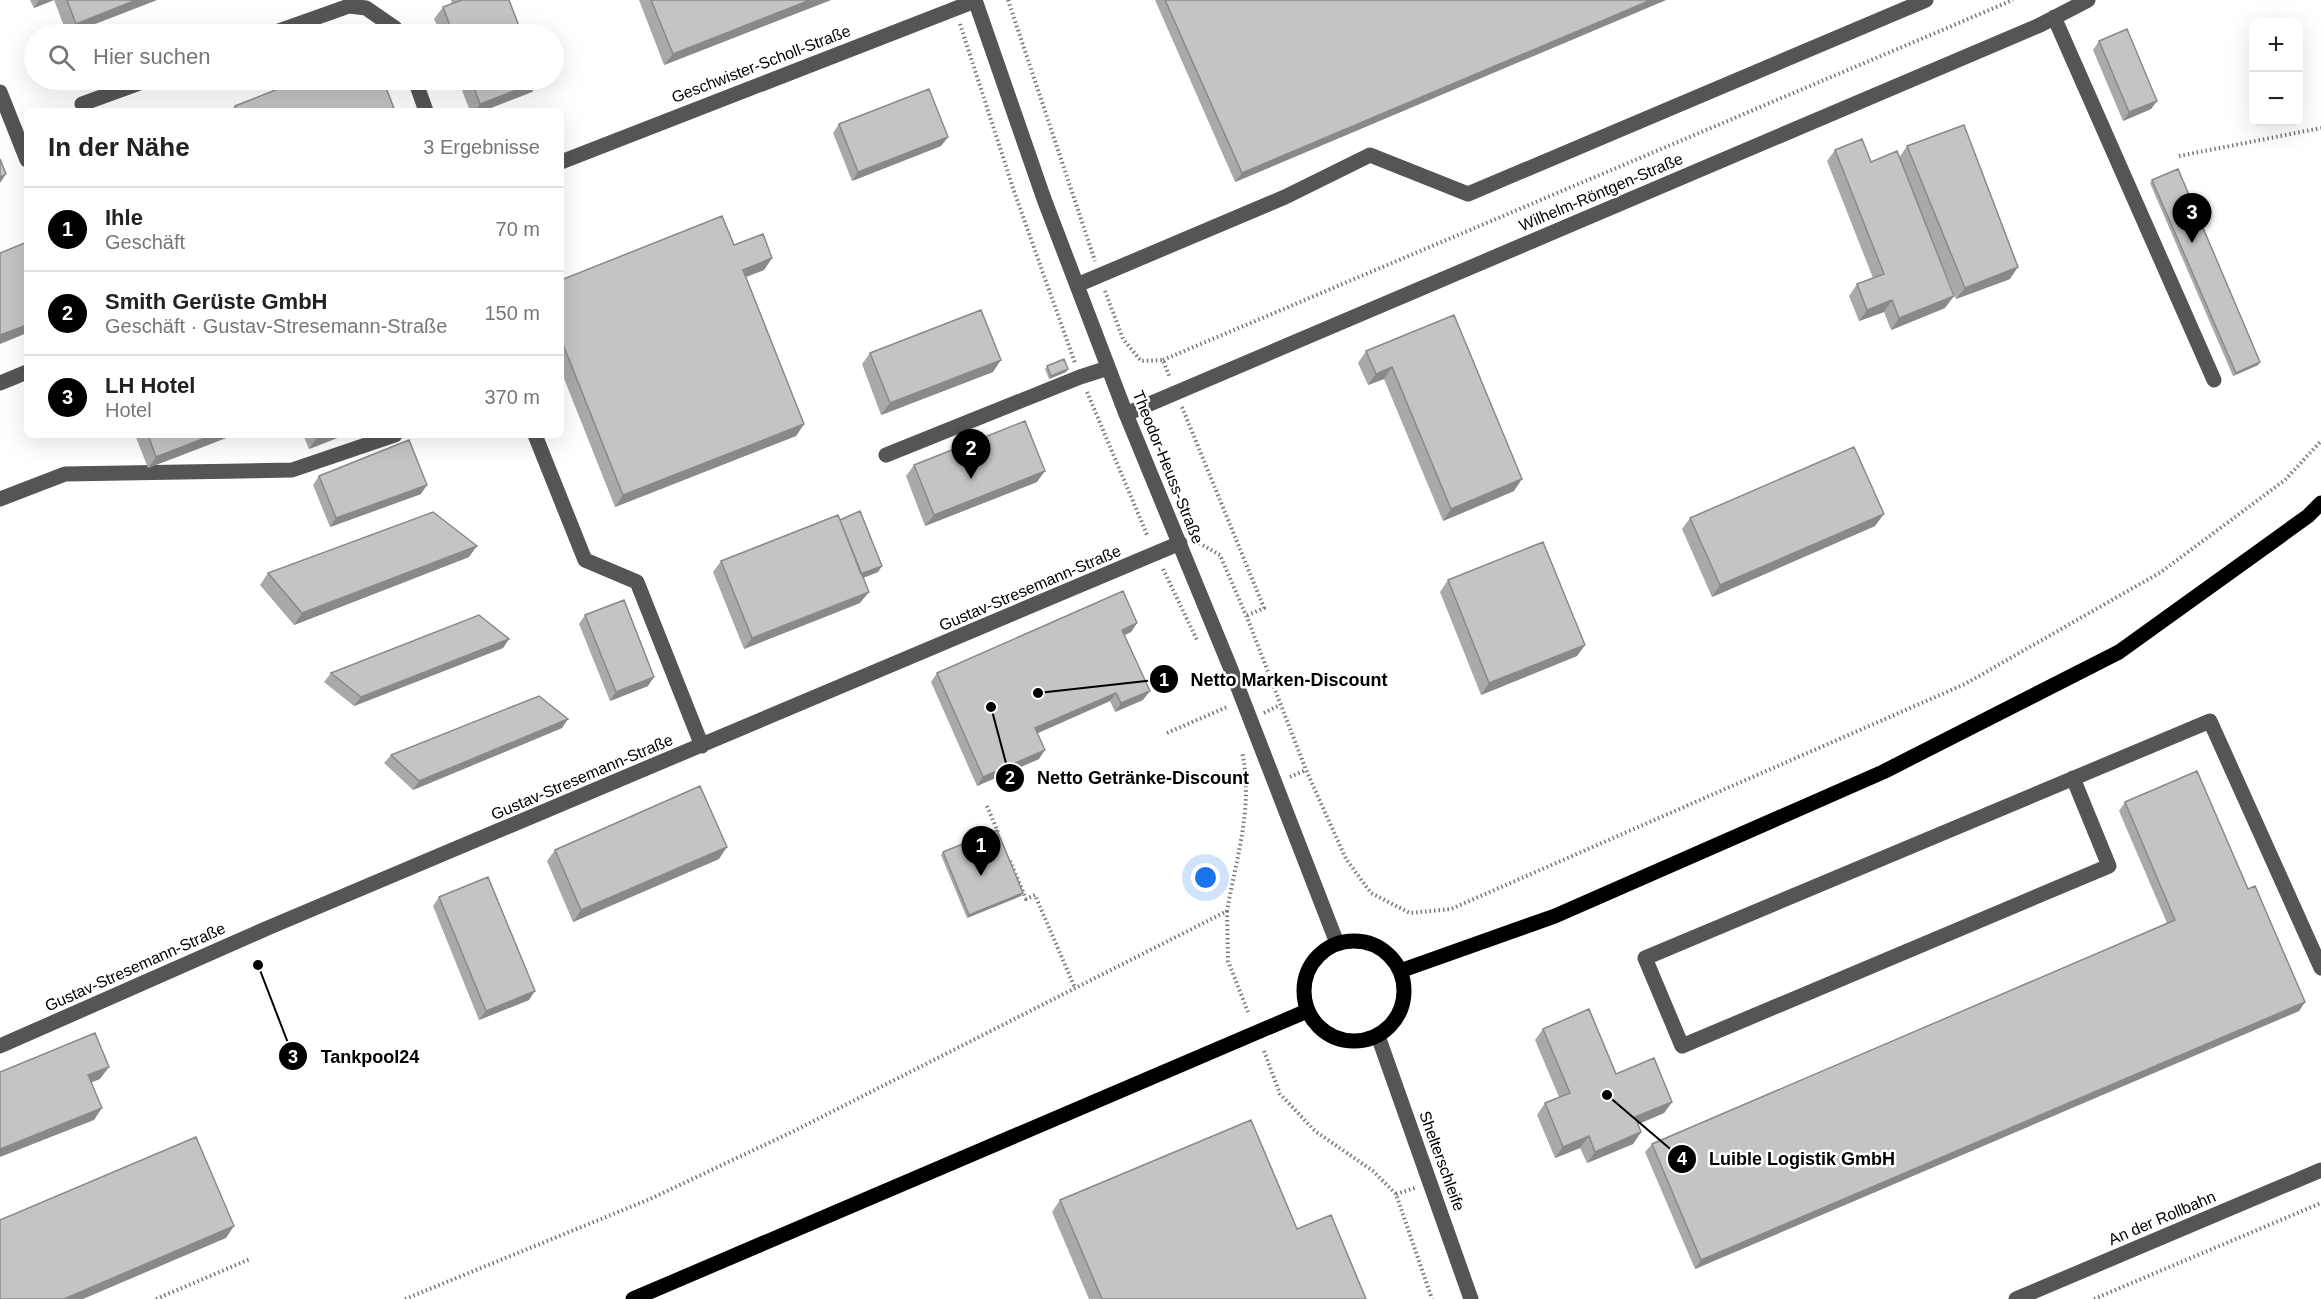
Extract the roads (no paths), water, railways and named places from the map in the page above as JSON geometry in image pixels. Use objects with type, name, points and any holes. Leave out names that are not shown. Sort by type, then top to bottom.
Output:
[{"type":"main road","points":[[1400,971],[1555,916],[1883,772],[2088,668],[2119,652],[2298,523],[2321,503]]},
{"type":"main road","points":[[1356,941],[1374,945],[1390,956],[1400,971],[1404,989],[1401,1008],[1392,1024],[1378,1036],[1358,1042],[1337,1039],[1319,1028],[1307,1011],[1303,995],[1304,979],[1311,963],[1323,951],[1337,943],[1356,941]]},
{"type":"main road","points":[[633,1299],[1307,1011]]},
{"type":"street","points":[[1077,285],[1285,197],[1370,155],[1468,194],[1926,0]]},
{"type":"street","name":"Wilhelm-Röntgen-Straße","points":[[1126,414],[2054,17],[2088,0]]},
{"type":"street","name":"Geschwister-Scholl-Straße","points":[[564,161],[975,1]]},
{"type":"street","name":"Theodor-Heuss-Straße","points":[[975,1],[1044,199],[1108,368],[1180,543],[1337,943]]},
{"type":"street","points":[[295,24],[348,3],[366,8],[389,24]]},
{"type":"street","points":[[2054,17],[2214,380]]},
{"type":"street","points":[[82,104],[120,90]]},
{"type":"street","points":[[419,90],[425,108]]},
{"type":"street","points":[[0,92],[24,152]]},
{"type":"street","points":[[886,455],[1080,377],[1108,368]]},
{"type":"street","points":[[0,383],[24,373]]},
{"type":"street","points":[[0,500],[64,474],[292,470],[386,438]]},
{"type":"street","points":[[536,438],[585,560],[637,582],[702,746]]},
{"type":"street","name":"Gustav-Stresemann-Straße","points":[[0,1046],[270,927],[1180,543]]},
{"type":"street","points":[[2073,778],[2109,866],[1682,1046],[1645,958],[2073,778],[2210,721],[2321,968]]},
{"type":"street","name":"Shelterschleife","points":[[1378,1036],[1471,1299]]},
{"type":"street","name":"An der Rollbahn","points":[[2016,1299],[2321,1170]]},
{"type":"place","name":"LH Hotel","points":[[2192,243]]},
{"type":"place","name":"Smith Gerüste GmbH","points":[[971,479]]},
{"type":"place","name":"Netto Marken-Discount","points":[[1038,693]]},
{"type":"place","name":"Netto Getränke-Discount","points":[[991,707]]},
{"type":"place","name":"Ihle","points":[[981,876]]},
{"type":"place","name":"Tankpool24","points":[[258,965]]},
{"type":"place","name":"Luible Logistik GmbH","points":[[1607,1095]]}]
